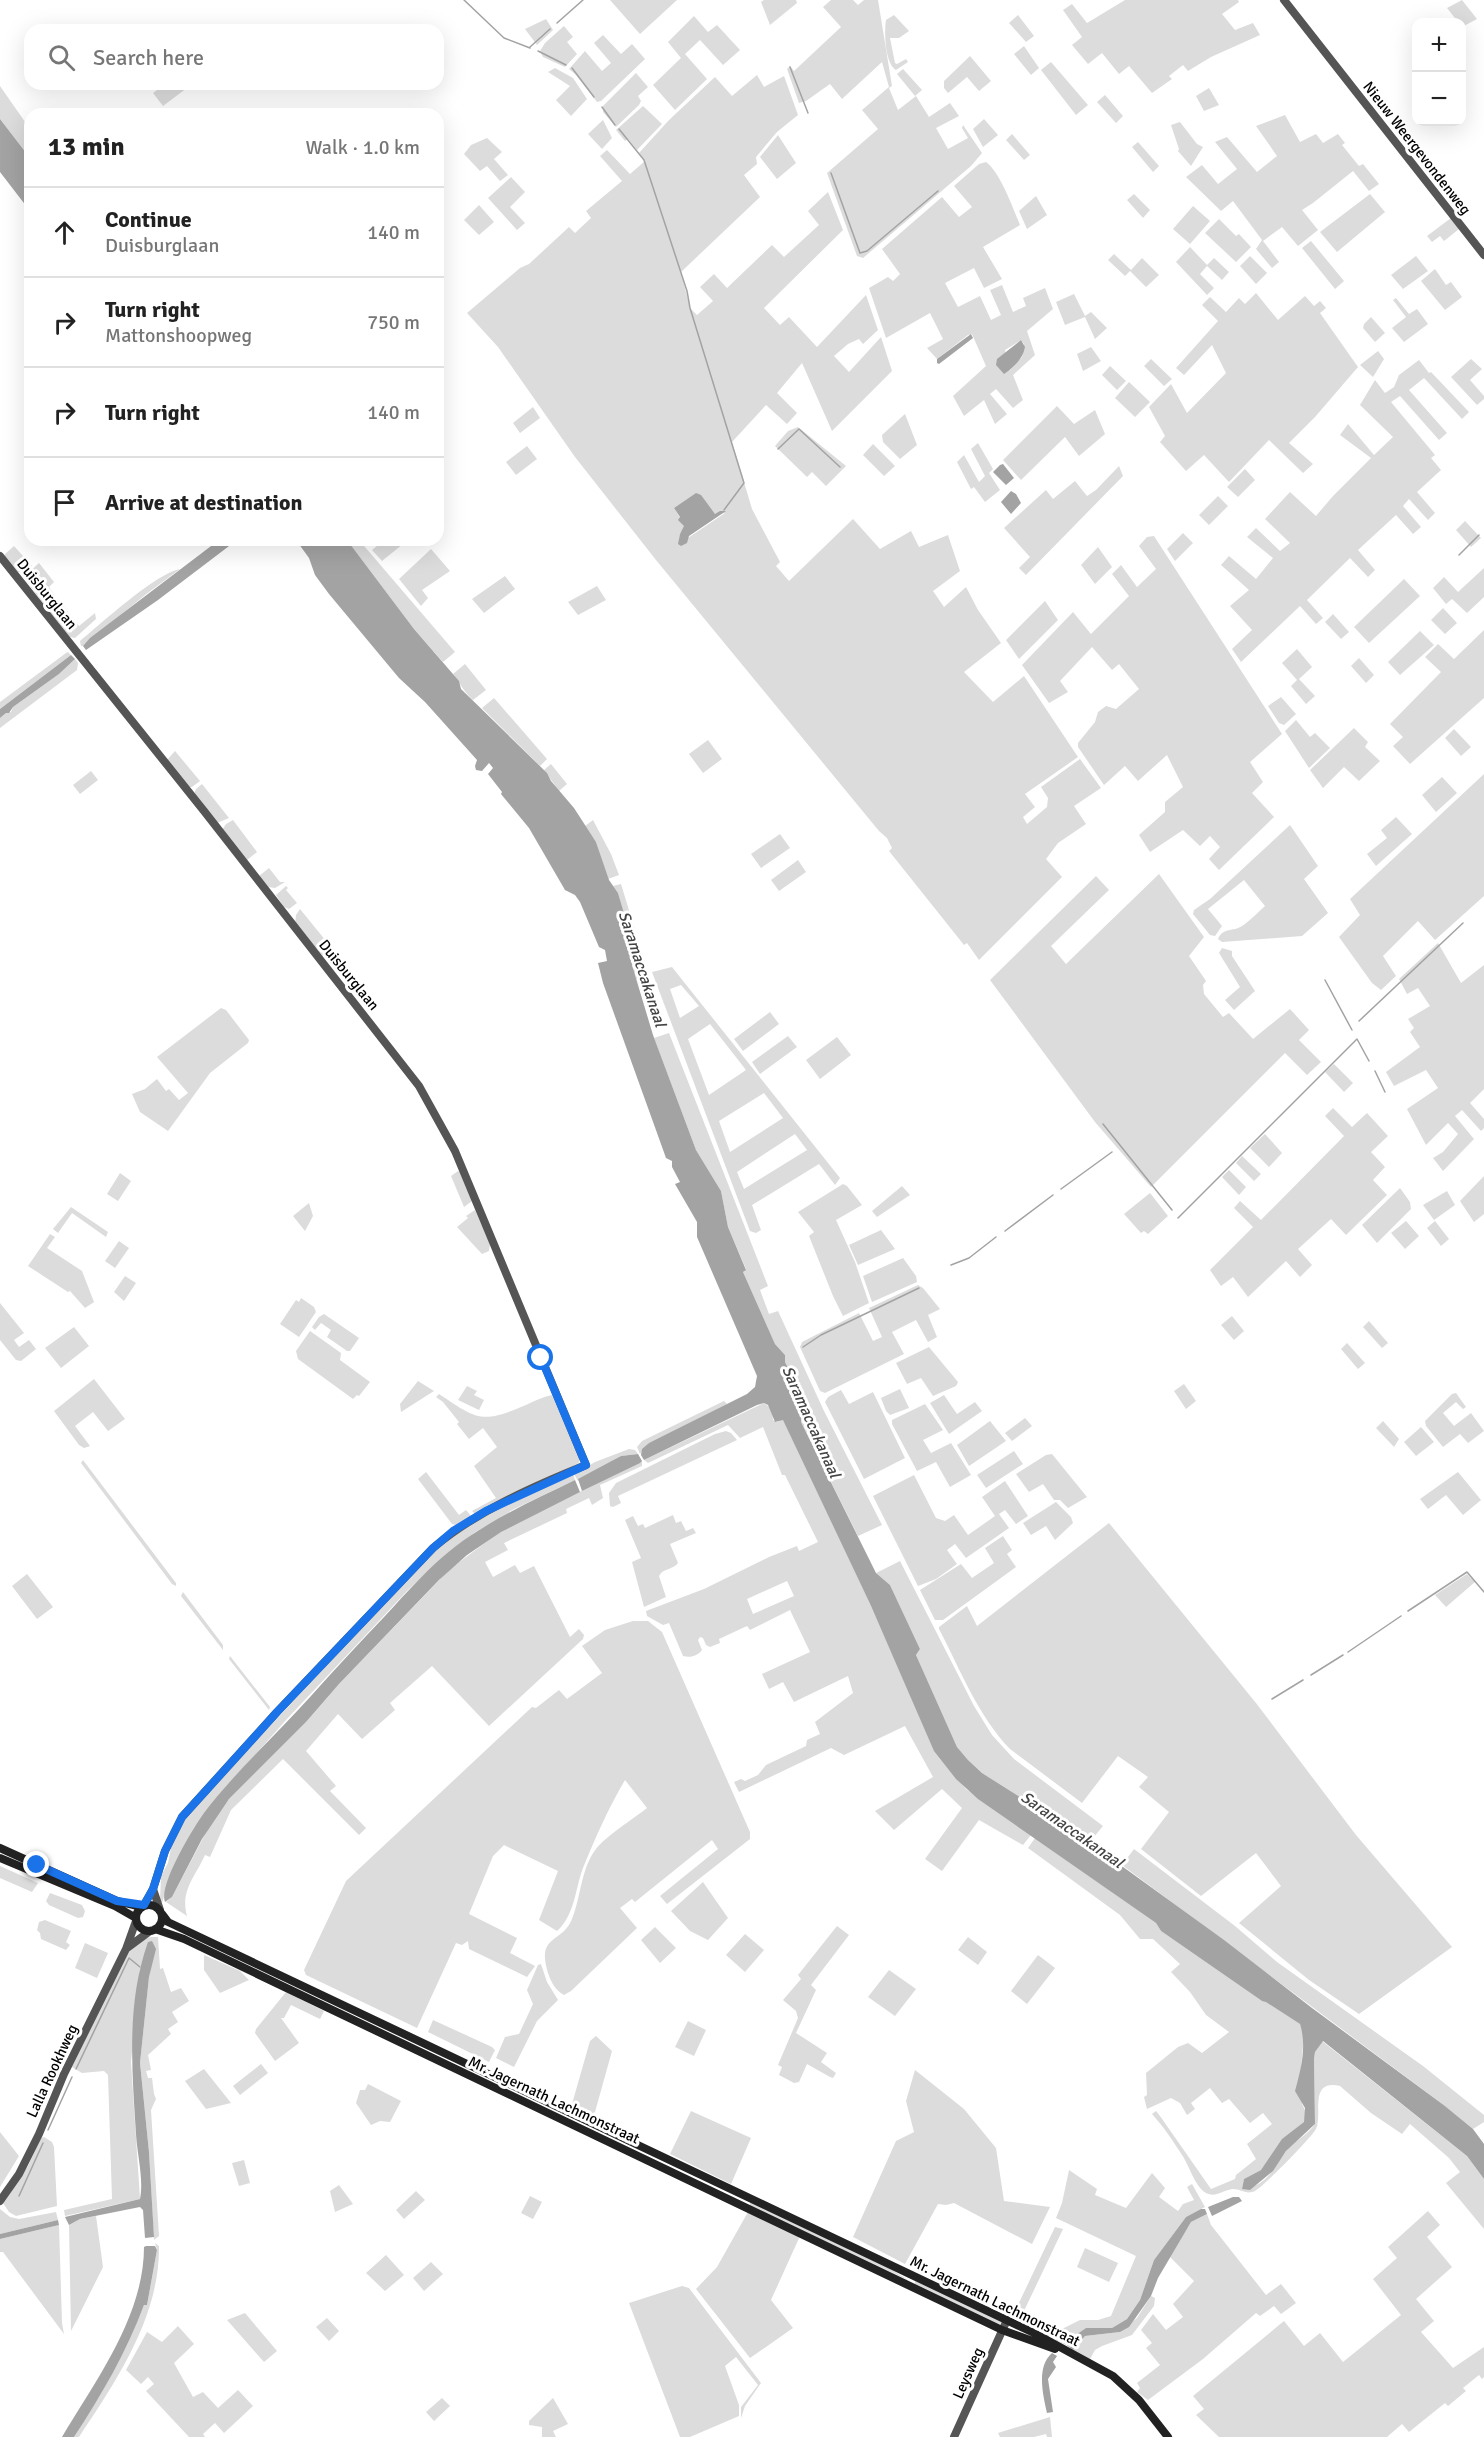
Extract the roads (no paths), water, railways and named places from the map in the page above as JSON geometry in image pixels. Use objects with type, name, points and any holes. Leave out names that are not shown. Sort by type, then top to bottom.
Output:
[{"type":"main road","points":[[0,1848],[54,1876],[116,1906],[136,1919],[141,1929],[153,1930],[161,1923],[161,1912],[153,1905],[143,1906],[117,1901],[54,1876],[0,1858]]},
{"type":"main road","points":[[136,1919],[143,1906]]},
{"type":"main road","name":"Mr. Jagernath Lachmonstraat","points":[[161,1912],[168,1922],[434,2053]]},
{"type":"main road","name":"Mr. Jagernath Lachmonstraat","points":[[153,1930],[180,1937],[434,2053],[1007,2320],[1086,2361]]},
{"type":"main road","name":"Mr. Jagernath Lachmonstraat","points":[[503,2085],[1002,2330],[1086,2361]]},
{"type":"main road","points":[[1086,2361],[1113,2376],[1129,2390],[1168,2437]]},
{"type":"street","name":"Nieuw Weergevondenweg","points":[[1284,0],[1484,255]]},
{"type":"street","name":"Duisburglaan","points":[[0,556],[204,811],[419,1086],[455,1151],[586,1465],[486,1511],[453,1531],[433,1548],[277,1712],[182,1817],[165,1851],[153,1889]]},
{"type":"street","points":[[143,1906],[153,1889]]},
{"type":"street","points":[[153,1889],[161,1912]]},
{"type":"street","name":"Lalla Rookhweg","points":[[0,2201],[19,2174],[64,2074],[126,1949],[136,1919]]},
{"type":"street","name":"Lalla Rookhweg","points":[[126,1949],[153,1930]]},
{"type":"street","name":"Leysweg","points":[[954,2437],[1007,2320]]},
{"type":"waterway","points":[[464,0],[504,38],[530,48]]},
{"type":"waterway","points":[[557,23],[583,0]]},
{"type":"waterway","points":[[530,47],[550,29]]},
{"type":"waterway","points":[[538,51],[566,65]]},
{"type":"waterway","points":[[790,67],[808,113]]},
{"type":"waterway","points":[[572,68],[594,97]]},
{"type":"waterway","points":[[602,107],[615,125]]},
{"type":"waterway","points":[[619,129],[644,160],[687,291],[690,308],[744,483],[724,510]]},
{"type":"waterway","points":[[831,173],[860,253],[867,251],[938,191]]},
{"type":"waterway","points":[[778,449],[799,429],[840,467]]},
{"type":"waterway","points":[[1459,555],[1479,535]]},
{"type":"waterway","points":[[1359,1021],[1463,923]]},
{"type":"waterway","points":[[1325,980],[1352,1030]]},
{"type":"waterway","points":[[1178,1218],[1357,1039],[1369,1061]]},
{"type":"waterway","points":[[1375,1071],[1385,1092]]},
{"type":"waterway","points":[[1103,1124],[1172,1210]]},
{"type":"waterway","points":[[1061,1189],[1112,1152]]},
{"type":"waterway","points":[[1005,1231],[1053,1195]]},
{"type":"waterway","points":[[951,1265],[969,1258],[996,1237]]},
{"type":"waterway","points":[[803,1347],[821,1335],[919,1288]]},
{"type":"waterway","points":[[1408,1611],[1467,1572],[1484,1592]]},
{"type":"waterway","points":[[1348,1652],[1401,1616]]},
{"type":"waterway","points":[[1311,1675],[1343,1655]]},
{"type":"waterway","points":[[1272,1699],[1303,1680]]},
{"type":"waterway","points":[[76,2069],[129,1958],[140,1967]]},
{"type":"waterway","points":[[48,2130],[72,2077]]},
{"type":"waterway","points":[[19,2196],[43,2143]]},
{"type":"water label","name":"Saramaccakanaal","points":[[642,969]]},
{"type":"water label","name":"Saramaccakanaal","points":[[811,1422]]},
{"type":"water label","name":"Saramaccakanaal","points":[[1072,1830]]}]
